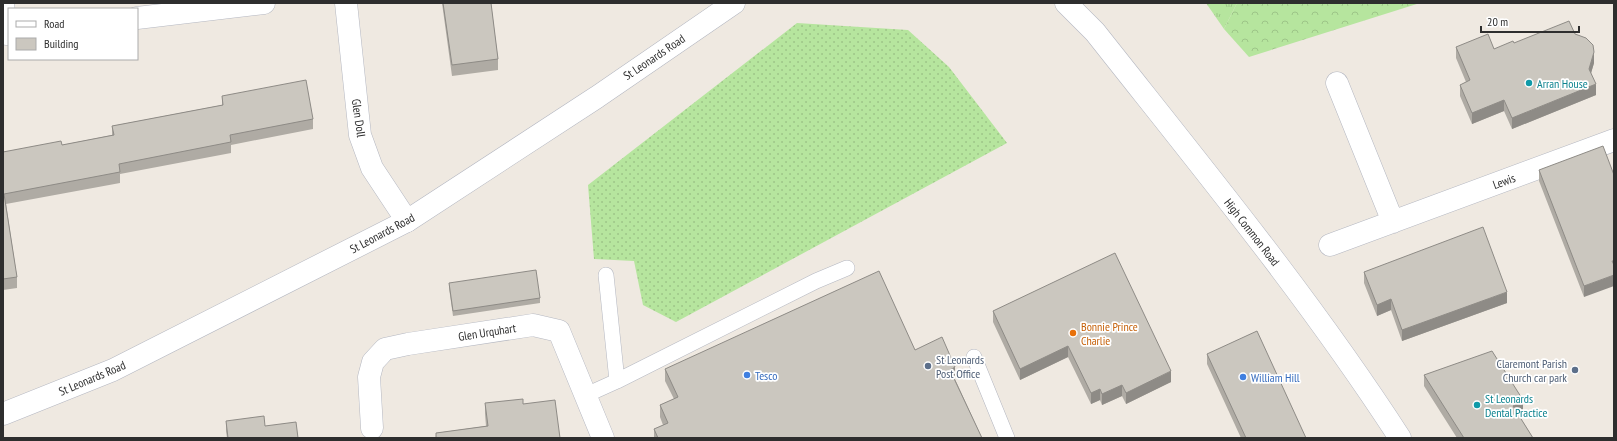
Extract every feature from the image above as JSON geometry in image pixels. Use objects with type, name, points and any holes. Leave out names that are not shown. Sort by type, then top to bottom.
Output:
[{"type":"street","points":[[3,3],[6,34],[8,34]]},
{"type":"street","points":[[138,18],[264,3]]},
{"type":"street","name":"Glen Doll","points":[[346,3],[360,135],[372,168],[407,221]]},
{"type":"street","name":"St Leonards Road","points":[[3,414],[113,370],[407,221],[596,97],[734,3]]},
{"type":"street","name":"High Common Road","points":[[1066,3],[1096,32],[1303,296],[1363,380],[1400,438]]},
{"type":"street","name":"High Common Road","points":[[1081,3],[1096,32]]},
{"type":"street","points":[[1337,83],[1393,222]]},
{"type":"street","name":"Lewis","points":[[1330,245],[1614,140]]},
{"type":"street","name":"Glen Urquhart","points":[[372,428],[368,377],[374,362],[385,349],[533,324],[559,331],[604,438]]},
{"type":"lane","points":[[586,395],[617,381],[816,281],[847,268]]},
{"type":"lane","points":[[606,275],[617,381]]},
{"type":"lane","points":[[974,357],[1006,438]]},
{"type":"green space","points":[[1206,3],[1237,3],[1224,29]]},
{"type":"green space","points":[[1237,3],[1420,3],[1249,57],[1224,29]]},
{"type":"green space","points":[[797,23],[908,30],[949,67],[1007,143],[676,322],[643,305],[634,261],[594,259],[588,185]]},
{"type":"building","points":[[443,3],[491,3],[498,59],[452,65]]},
{"type":"building","name":"Arran House","points":[[1569,21],[1575,34],[1586,38],[1593,45],[1594,52],[1589,69],[1596,84],[1512,118],[1504,100],[1472,113],[1460,85],[1470,80],[1456,47],[1488,34],[1494,49],[1513,41],[1514,43]]},
{"type":"building","points":[[306,80],[313,119],[230,135],[231,142],[119,164],[120,172],[4,194],[17,277],[3,279],[3,152],[61,141],[62,145],[114,135],[112,126],[223,105],[222,96]]},
{"type":"building","points":[[1603,146],[1614,175],[1614,261],[1612,261],[1614,265],[1614,275],[1584,286],[1539,170]]},
{"type":"building","points":[[1483,227],[1507,292],[1402,330],[1391,299],[1377,305],[1364,272]]},
{"type":"building","name":"Bonnie Prince Charlie","points":[[1115,253],[1171,371],[1126,393],[1122,385],[1102,394],[1100,389],[1091,393],[1068,346],[1020,369],[993,311]]},
{"type":"building","points":[[536,270],[540,298],[453,311],[449,283]]},
{"type":"building","points":[[879,271],[915,350],[942,337],[955,367],[950,370],[982,438],[658,438],[654,429],[668,423],[660,405],[678,397],[665,369]]},
{"type":"building","points":[[1257,331],[1306,438],[1246,438],[1207,354]]},
{"type":"building","name":"St Leonards Dental Practice","points":[[1492,351],[1523,400],[1513,406],[1533,438],[1464,438],[1424,375]]},
{"type":"building","points":[[523,399],[523,404],[555,400],[560,438],[436,438],[436,433],[488,426],[485,403]]},
{"type":"building","points":[[264,416],[265,426],[296,422],[298,438],[228,438],[226,421]]},
{"type":"place","name":"Arran House","points":[[1529,83]]},
{"type":"place","name":"Bonnie Prince Charlie","points":[[1073,333]]},
{"type":"place","name":"St Leonards Post Office","points":[[928,366]]},
{"type":"place","name":"Claremont Parish Church car park","points":[[1575,370]]},
{"type":"place","name":"Tesco","points":[[747,375]]},
{"type":"place","name":"William Hill","points":[[1243,377]]},
{"type":"place","name":"St Leonards Dental Practice","points":[[1477,405]]}]
